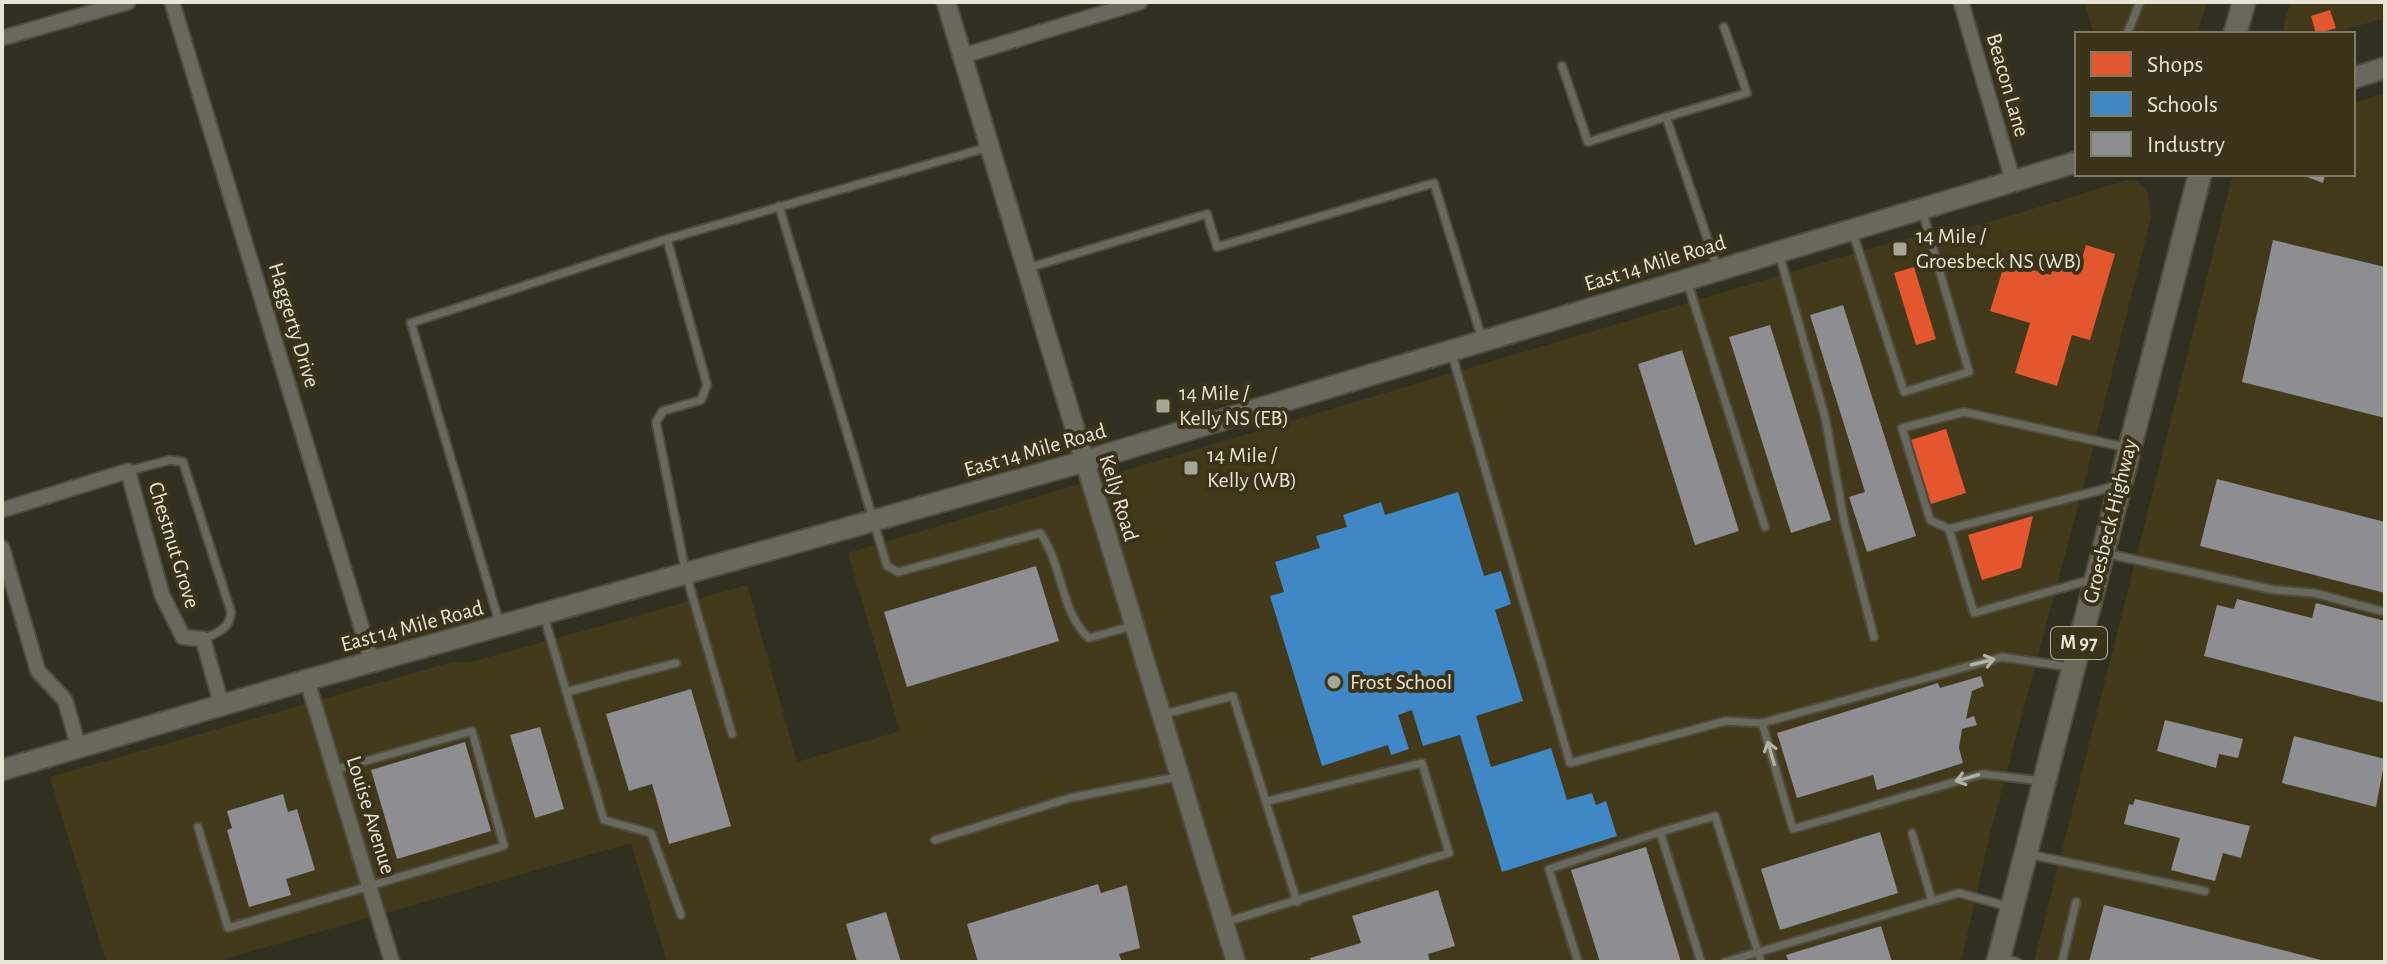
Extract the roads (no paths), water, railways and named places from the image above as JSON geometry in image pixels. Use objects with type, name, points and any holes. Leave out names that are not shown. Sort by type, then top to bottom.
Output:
[{"type":"main road","points":[[2236,32],[2244,2]]},
{"type":"main road","points":[[2355,77],[2385,68]]},
{"type":"main road","name":"East 14 Mile Road","points":[[2,770],[307,680],[1082,462],[2075,163]]},
{"type":"main road","name":"Groesbeck Highway","points":[[2005,960],[2012,908],[2199,176]]},
{"type":"street","points":[[2,38],[128,2]]},
{"type":"street","name":"Haggerty Drive","points":[[172,2],[372,662]]},
{"type":"street","name":"Kelly Road","points":[[946,2],[1082,462],[1236,962]]},
{"type":"street","points":[[962,56],[1140,2]]},
{"type":"street","name":"Beacon Lane","points":[[1961,2],[2013,181]]},
{"type":"street","points":[[2,510],[128,471]]},
{"type":"street","name":"Chestnut Grove","points":[[128,471],[162,595],[183,637],[203,639]]},
{"type":"street","points":[[2,548],[38,671],[65,700],[79,748]]},
{"type":"street","points":[[203,639],[222,707]]},
{"type":"street","name":"Louise Avenue","points":[[307,680],[392,962]]},
{"type":"lane","points":[[2128,32],[2140,2]]},
{"type":"lane","points":[[1562,66],[1588,142],[1747,93],[1724,27]]},
{"type":"lane","points":[[1666,117],[1718,269]]},
{"type":"lane","points":[[501,627],[411,323],[667,239],[989,147]]},
{"type":"lane","points":[[1025,269],[1207,214],[1217,247],[1434,183],[1482,341]]},
{"type":"lane","points":[[779,206],[887,566],[898,572],[1040,533],[1051,549],[1077,626],[1089,638],[1133,626]]},
{"type":"lane","points":[[1852,229],[1904,392],[1969,372],[1921,208]]},
{"type":"lane","points":[[667,239],[707,379],[701,400],[663,411],[656,422],[686,574],[732,734]]},
{"type":"lane","points":[[1779,251],[1825,417],[1845,525],[1874,637]]},
{"type":"lane","points":[[1687,279],[1765,527]]},
{"type":"lane","points":[[1450,351],[1570,763],[1726,721],[1762,723],[2002,657],[2073,668]]},
{"type":"lane","points":[[2119,485],[1949,529],[1930,520],[1902,428],[1964,412],[2128,448]]},
{"type":"lane","points":[[128,471],[170,460],[183,462],[231,612],[230,622],[224,629],[203,639]]},
{"type":"lane","points":[[1949,529],[1974,613],[2095,578]]},
{"type":"lane","points":[[2102,553],[2275,590],[2314,593],[2385,612]]},
{"type":"lane","points":[[543,614],[604,820],[651,833],[681,915]]},
{"type":"lane","points":[[566,692],[676,663]]},
{"type":"lane","points":[[1160,715],[1233,696],[1297,902]]},
{"type":"lane","points":[[1762,723],[1793,829],[1982,774],[2044,781]]},
{"type":"lane","points":[[198,827],[228,928],[504,846],[472,731],[334,770]]},
{"type":"lane","points":[[1224,923],[1449,853],[1422,763],[1268,801]]},
{"type":"lane","points":[[935,840],[1070,798],[1180,777]]},
{"type":"lane","points":[[1578,962],[1549,869],[1715,816],[1761,962]]},
{"type":"lane","points":[[1660,832],[1701,962]]},
{"type":"lane","points":[[1912,833],[1932,901]]},
{"type":"lane","points":[[2026,854],[2205,891]]},
{"type":"lane","points":[[1725,962],[1959,893],[2012,908]]},
{"type":"lane","points":[[2062,962],[2076,902]]},
{"type":"place","name":"14 Mile / Groesbeck NS (WB)","points":[[1900,249]]},
{"type":"place","name":"14 Mile / Kelly NS (EB)","points":[[1163,406]]},
{"type":"place","name":"14 Mile / Kelly (WB)","points":[[1191,468]]},
{"type":"place","name":"Frost School","points":[[1334,682]]}]
